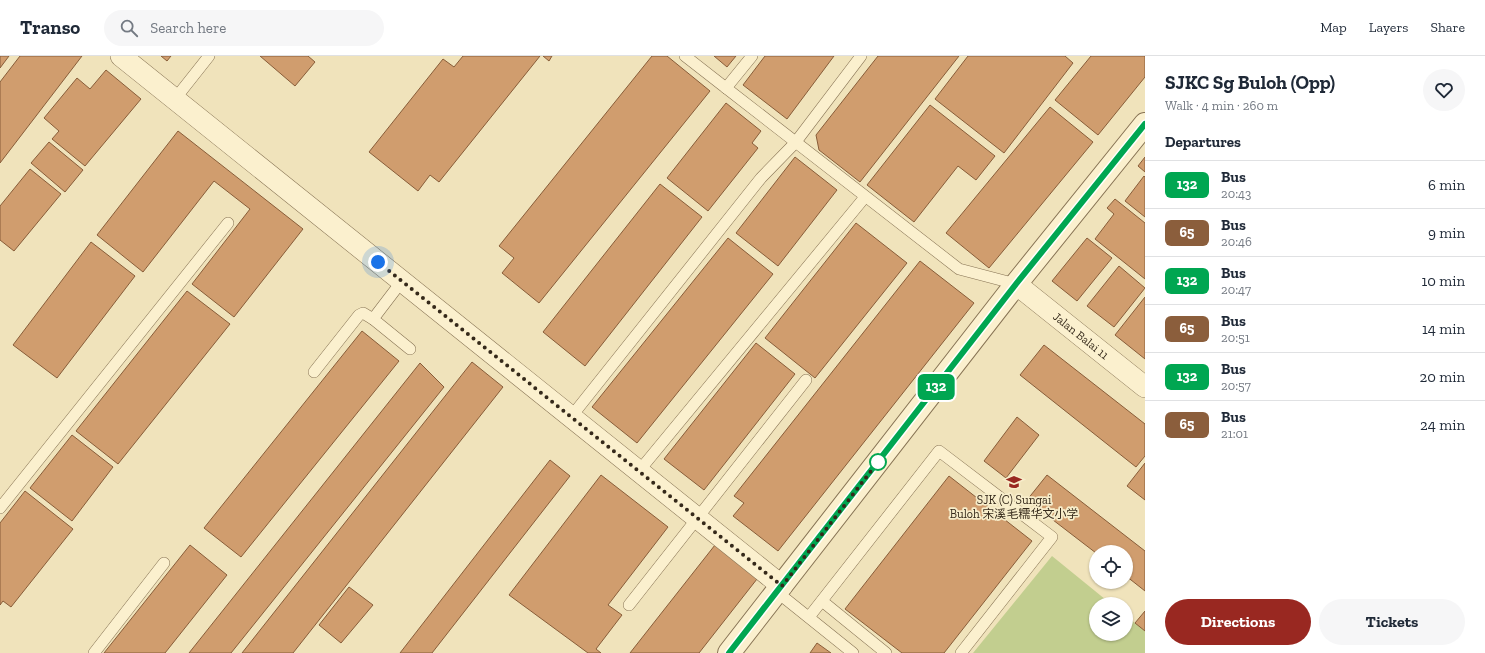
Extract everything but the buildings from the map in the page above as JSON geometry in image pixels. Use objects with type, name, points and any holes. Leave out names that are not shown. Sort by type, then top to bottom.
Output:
[{"type":"street","points":[[121,56],[639,471],[780,589]]},
{"type":"street","points":[[729,653],[1016,284],[1145,124]]},
{"type":"street","name":"Jalan Balai 11","points":[[1016,284],[1145,388]]},
{"type":"lane","points":[[175,99],[209,56]]},
{"type":"lane","points":[[685,56],[959,269],[1016,284]]},
{"type":"lane","points":[[726,88],[752,56]]},
{"type":"lane","points":[[571,417],[761,178],[795,143],[861,56]]},
{"type":"lane","points":[[639,471],[865,197]]},
{"type":"lane","points":[[0,508],[228,223]]},
{"type":"lane","points":[[372,319],[402,281]]},
{"type":"lane","points":[[314,372],[359,315],[363,313],[410,349]]},
{"type":"lane","points":[[629,605],[806,380]]},
{"type":"lane","points":[[809,617],[939,451],[1052,537],[961,653]]},
{"type":"lane","points":[[94,653],[164,563]]},
{"type":"lane","points":[[780,589],[809,617],[853,653]]},
{"type":"lane","points":[[822,601],[886,653]]},
{"type":"green space","points":[[1052,556],[1089,586],[1089,589],[1093,589],[1102,597],[1089,597],[1089,641],[1133,641],[1133,622],[1145,631],[1145,653],[973,653]]},
{"type":"bus line","name":"132","points":[[729,653],[1016,284],[1145,124]]},
{"type":"place","name":"SJK (C) Sungai Buloh 宋溪毛糯华文小学","points":[[1014,482]]},
{"type":"route","points":[[378,262],[782,586],[878,462]]}]
